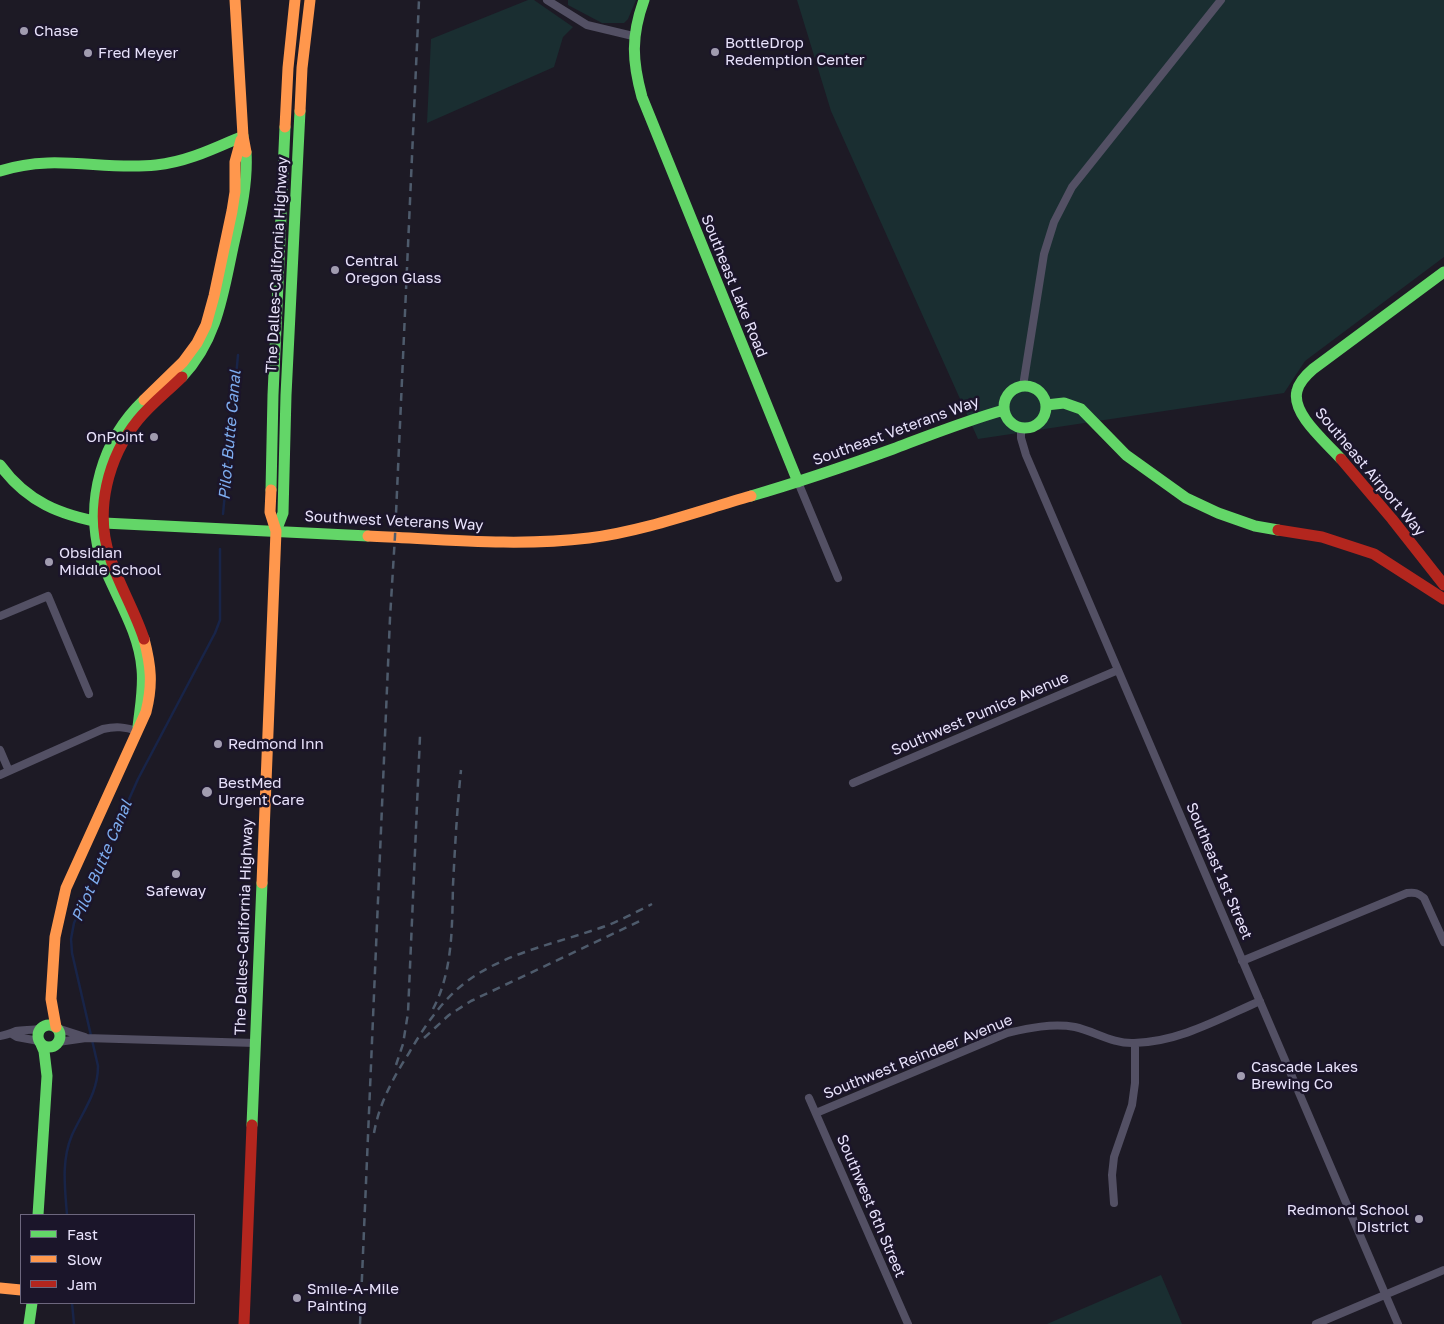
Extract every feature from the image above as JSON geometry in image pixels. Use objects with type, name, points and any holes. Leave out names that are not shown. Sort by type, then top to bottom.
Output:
[{"type":"main road","points":[[38,1214],[47,1076],[44,1051],[38,1033],[47,1021],[48,1003],[51,999],[55,937],[66,888],[148,712],[151,697],[150,662],[146,645],[107,547],[100,523],[106,486],[110,471],[126,435],[147,410],[192,366],[208,341],[218,320],[244,191],[246,158],[235,0]]},
{"type":"main road","name":"The Dalles-California Highway","points":[[276,531],[270,512],[273,385],[288,68],[295,0]]},
{"type":"main road","name":"The Dalles-California Highway","points":[[244,1324],[276,531],[283,513],[286,396],[302,68],[310,0]]},
{"type":"main road","name":"Southeast Lake Road","points":[[644,0],[633,36],[638,85],[647,112],[798,482]]},
{"type":"main road","points":[[0,171],[22,164],[43,162],[146,166],[194,156],[243,136]]},
{"type":"main road","points":[[282,203],[289,217],[295,219]]},
{"type":"main road","name":"Southeast Airport Way","points":[[1444,272],[1313,369],[1297,388],[1296,400],[1299,410],[1307,421],[1444,585]]},
{"type":"main road","points":[[1023,386],[1036,389],[1046,405],[1046,412],[1034,427],[1021,428],[1009,422],[1004,410],[1007,397],[1011,392],[1023,386]]},
{"type":"main road","points":[[1046,405],[1064,403],[1081,409],[1126,455],[1186,498],[1218,513],[1255,526],[1322,537],[1374,554],[1444,599]]},
{"type":"main road","name":"Southeast Veterans Way","points":[[798,482],[893,449],[965,421],[1004,410]]},
{"type":"main road","name":"Southwest Veterans Way","points":[[0,465],[18,487],[34,499],[66,514],[100,523],[482,541],[541,542],[590,538],[644,527],[798,482]]},
{"type":"main road","points":[[47,1076],[50,1070],[52,1052],[60,1036],[53,1021],[54,1002],[51,999]]},
{"type":"main road","points":[[42,1027],[49,1024],[57,1028]]},
{"type":"main road","points":[[40,1042],[48,1047],[56,1043]]},
{"type":"main road","points":[[0,1288],[20,1290]]},
{"type":"main road","points":[[29,1324],[32,1304]]},
{"type":"street","points":[[547,0],[587,25],[633,36]]},
{"type":"street","points":[[1023,386],[1044,254],[1054,222],[1072,187],[1220,0]]},
{"type":"street","name":"Southeast 1st Street","points":[[1021,428],[1021,438],[1026,455],[1398,1324]]},
{"type":"street","name":"Southeast Lake Road","points":[[798,482],[838,578]]},
{"type":"street","points":[[0,616],[48,596],[89,694]]},
{"type":"street","name":"Southwest Pumice Avenue","points":[[853,783],[1118,670]]},
{"type":"street","points":[[0,775],[104,729],[124,727],[138,731]]},
{"type":"street","points":[[0,750],[9,771]]},
{"type":"street","points":[[1242,961],[1407,893],[1415,892],[1424,898],[1444,942]]},
{"type":"street","name":"Southwest Reindeer Avenue","points":[[816,1113],[1007,1033],[1054,1026],[1076,1027],[1107,1038],[1135,1043],[1166,1040],[1190,1032],[1260,1001]]},
{"type":"street","points":[[0,1036],[12,1034],[16,1031],[33,1031],[42,1027]]},
{"type":"street","points":[[57,1028],[86,1038]]},
{"type":"street","points":[[12,1034],[17,1037],[40,1042]]},
{"type":"street","points":[[56,1043],[86,1038],[111,1038],[255,1043]]},
{"type":"street","points":[[1114,1203],[1112,1175],[1114,1157],[1132,1105],[1135,1082],[1135,1043]]},
{"type":"street","name":"Southwest 6th Street","points":[[810,1098],[908,1324]]},
{"type":"street","points":[[1316,1324],[1444,1270]]},
{"type":"green space","points":[[528,0],[534,0],[573,27],[563,37],[554,67],[427,123],[431,39]]},
{"type":"green space","points":[[568,0],[636,0],[628,19],[624,23],[602,23],[568,5]]},
{"type":"green space","points":[[797,0],[1444,0],[1444,257],[1305,361],[1284,393],[978,439],[831,111]]},
{"type":"green space","points":[[1161,1275],[1182,1324],[1047,1324]]},
{"type":"waterway","name":"Pilot Butte Canal","points":[[223,514],[238,355]]},
{"type":"waterway","name":"Pilot Butte Canal","points":[[67,1214],[65,1195],[66,1155],[72,1135],[93,1093],[98,1066],[72,953],[71,939],[74,923],[138,779],[215,633],[220,620],[220,549]]},
{"type":"waterway","name":"Pilot Butte Canal","points":[[72,1304],[74,1324]]},
{"type":"railway","points":[[360,1324],[419,0]]},
{"type":"railway","points":[[396,1065],[403,1044],[408,1013],[420,736]]},
{"type":"railway","points":[[433,1009],[444,980],[452,933],[455,842],[461,770]]},
{"type":"railway","points":[[374,1133],[383,1102],[397,1072],[427,1024],[457,989],[480,972],[512,957],[604,927],[652,904]]},
{"type":"railway","points":[[424,1038],[449,1015],[471,1001],[642,920]]},
{"type":"traffic: fast","points":[[644,0],[637,25],[634,48],[636,72],[642,97],[798,482]]},
{"type":"traffic: fast","points":[[276,531],[283,513],[286,395],[300,111]]},
{"type":"traffic: fast","points":[[271,490],[273,395],[285,127]]},
{"type":"traffic: fast","points":[[0,171],[40,163],[117,166],[156,165],[179,161],[201,154],[243,136]]},
{"type":"traffic: fast","points":[[182,377],[194,363],[203,348],[211,332],[222,299],[243,200],[246,152]]},
{"type":"traffic: fast","points":[[1341,459],[1311,428],[1299,409],[1297,400],[1299,385],[1313,369],[1444,272]]},
{"type":"traffic: fast","points":[[1021,386],[1029,386],[1040,392],[1046,407],[1040,422],[1029,428],[1021,428],[1010,422],[1004,411],[1004,403],[1010,392],[1021,386]]},
{"type":"traffic: fast","points":[[138,727],[142,698],[140,654],[131,625],[100,556],[95,514],[96,493],[108,452],[117,433],[144,400]]},
{"type":"traffic: fast","points":[[1046,405],[1064,403],[1081,409],[1126,455],[1186,498],[1218,513],[1255,526],[1278,530]]},
{"type":"traffic: fast","points":[[751,496],[840,468],[961,423],[1004,410]]},
{"type":"traffic: fast","points":[[0,465],[10,478],[33,498],[59,511],[88,520],[104,523],[368,536]]},
{"type":"traffic: fast","points":[[252,1125],[262,883]]},
{"type":"traffic: fast","points":[[49,1025],[57,1028],[60,1036],[57,1044],[49,1047],[41,1044],[38,1036],[41,1028],[49,1025]]},
{"type":"traffic: fast","points":[[38,1214],[47,1076],[44,1051],[41,1044]]},
{"type":"traffic: fast","points":[[29,1324],[32,1304]]},
{"type":"traffic: slow","points":[[235,0],[243,136],[246,152]]},
{"type":"traffic: slow","points":[[285,127],[288,68],[295,0]]},
{"type":"traffic: slow","points":[[300,111],[302,68],[310,0]]},
{"type":"traffic: slow","points":[[144,400],[183,362],[197,343],[206,325],[232,211],[235,192],[235,162],[241,140]]},
{"type":"traffic: slow","points":[[262,883],[276,531],[270,512],[271,490]]},
{"type":"traffic: slow","points":[[368,536],[506,542],[562,541],[630,531],[751,496]]},
{"type":"traffic: slow","points":[[56,1027],[51,999],[55,937],[66,888],[146,712],[150,693],[150,675],[144,639]]},
{"type":"traffic: slow","points":[[0,1288],[20,1290]]},
{"type":"traffic: jam","points":[[144,639],[110,557],[105,539],[104,503],[112,467],[128,435],[143,414],[182,377]]},
{"type":"traffic: jam","points":[[1341,459],[1392,519],[1444,585]]},
{"type":"traffic: jam","points":[[1278,530],[1322,537],[1374,554],[1444,599]]},
{"type":"traffic: jam","points":[[244,1324],[252,1125]]},
{"type":"place","name":"Chase","points":[[24,31]]},
{"type":"place","name":"BottleDrop Redemption Center","points":[[715,52]]},
{"type":"place","name":"Fred Meyer","points":[[88,53]]},
{"type":"place","name":"Central Oregon Glass","points":[[335,270]]},
{"type":"place","name":"OnPoint","points":[[154,437]]},
{"type":"place","name":"Obsidian Middle School","points":[[49,562]]},
{"type":"place","name":"Redmond Inn","points":[[218,744]]},
{"type":"place","name":"BestMed Urgent Care","points":[[207,792]]},
{"type":"place","name":"Safeway","points":[[176,874]]},
{"type":"place","name":"Cascade Lakes Brewing Co","points":[[1241,1076]]},
{"type":"place","name":"Redmond School District","points":[[1419,1219]]},
{"type":"place","name":"Smile-A-Mile Painting","points":[[297,1298]]}]
